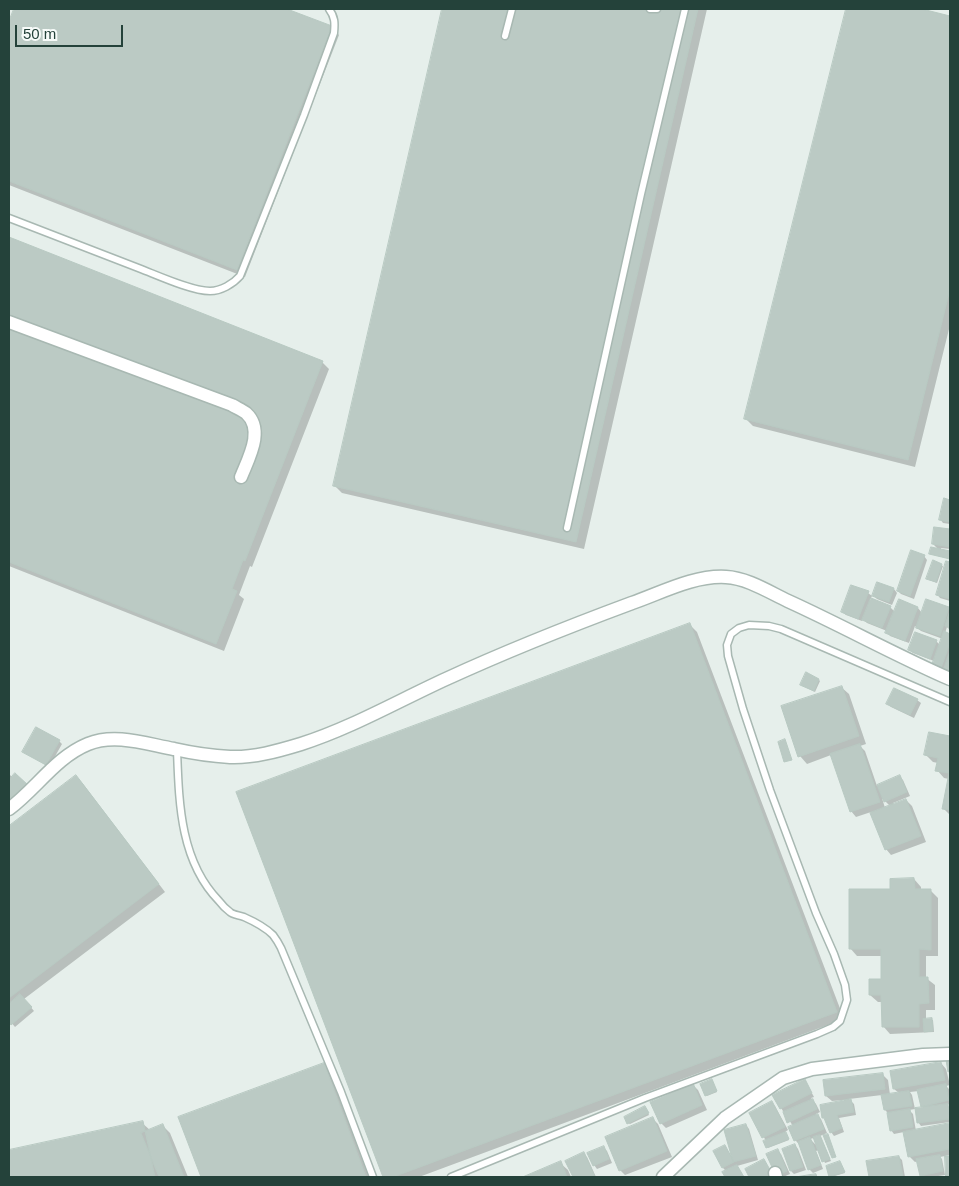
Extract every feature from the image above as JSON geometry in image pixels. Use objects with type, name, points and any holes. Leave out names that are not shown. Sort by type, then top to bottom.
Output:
[{"type":"street","points":[[9,322],[232,405],[246,414],[255,430],[253,444],[241,477]]},
{"type":"street","points":[[9,809],[69,754],[100,740],[115,739],[139,742],[177,750],[230,757],[274,752],[302,744],[369,717],[446,679],[525,646],[680,586],[714,577],[726,577],[752,584],[950,679]]},
{"type":"street","points":[[663,1177],[725,1118],[783,1078],[812,1069],[923,1055],[950,1054]]},
{"type":"lane","points":[[9,218],[193,288],[210,292],[234,282],[240,276],[304,115],[334,33],[335,22],[329,9]]},
{"type":"lane","points":[[505,36],[512,9]]},
{"type":"lane","points":[[650,9],[657,9]]},
{"type":"lane","points":[[566,528],[641,194],[685,9]]},
{"type":"lane","points":[[451,1177],[645,1098],[818,1034],[833,1027],[840,1021],[847,1000],[845,984],[770,790],[743,708],[728,656],[727,645],[731,634],[738,628],[749,625],[781,629],[950,702]]},
{"type":"lane","points":[[177,750],[178,791],[182,822],[190,853],[199,876],[230,913],[246,918],[260,926],[273,935],[281,948],[374,1177]]},
{"type":"building","points":[[14,9],[287,9],[332,26],[237,270],[9,181],[9,21]]},
{"type":"building","points":[[442,9],[698,9],[576,542],[333,486]]},
{"type":"building","points":[[846,9],[922,9],[950,16],[950,289],[908,460],[744,419]]},
{"type":"building","points":[[9,237],[323,361],[245,561],[243,560],[232,589],[237,591],[216,644],[9,562]]},
{"type":"building","points":[[944,498],[950,500],[950,522],[939,520]]},
{"type":"building","points":[[934,527],[950,529],[950,547],[932,544]]},
{"type":"building","points":[[931,547],[950,551],[950,559],[929,554]]},
{"type":"building","points":[[911,550],[925,555],[910,596],[897,591]]},
{"type":"building","points":[[933,560],[942,564],[936,582],[926,579]]},
{"type":"building","points":[[946,561],[950,562],[950,599],[936,595]]},
{"type":"building","points":[[877,582],[894,588],[889,602],[872,596]]},
{"type":"building","points":[[851,585],[869,591],[858,619],[841,612]]},
{"type":"building","points":[[871,598],[891,606],[882,628],[862,620]]},
{"type":"building","points":[[899,599],[918,607],[905,641],[885,633]]},
{"type":"building","points":[[926,599],[949,607],[940,636],[916,628]]},
{"type":"building","points":[[950,611],[950,628],[945,626]]},
{"type":"building","points":[[690,623],[837,1012],[393,1177],[383,1177],[236,792]]},
{"type":"building","points":[[944,631],[950,634],[950,643],[941,668],[932,665]]},
{"type":"building","points":[[915,632],[937,640],[930,659],[908,650]]},
{"type":"building","points":[[950,651],[950,671],[944,669]]},
{"type":"building","points":[[806,672],[819,679],[814,691],[800,685]]},
{"type":"building","points":[[842,686],[859,736],[798,757],[781,706]]},
{"type":"building","points":[[894,688],[918,699],[910,715],[886,704]]},
{"type":"building","points":[[36,727],[60,740],[46,765],[22,752]]},
{"type":"building","points":[[929,732],[950,736],[950,810],[942,809],[949,773],[935,771],[938,758],[924,755]]},
{"type":"building","points":[[785,739],[792,760],[784,762],[778,742]]},
{"type":"building","points":[[860,744],[880,802],[850,812],[830,754]]},
{"type":"building","points":[[15,773],[28,785],[12,802],[9,800],[9,780]]},
{"type":"building","points":[[76,775],[159,884],[9,998],[9,826]]},
{"type":"building","points":[[900,775],[907,792],[884,802],[877,785]]},
{"type":"building","points":[[906,799],[921,836],[885,850],[870,813]]},
{"type":"building","points":[[914,878],[915,889],[931,889],[931,950],[919,949],[919,977],[928,977],[929,1003],[919,1004],[919,1027],[882,1027],[881,995],[869,995],[869,979],[881,979],[881,949],[849,949],[849,889],[890,889],[890,879]]},
{"type":"building","points":[[20,994],[32,1007],[11,1025],[9,1022],[9,1004]]},
{"type":"building","points":[[932,1018],[933,1031],[924,1032],[923,1019]]},
{"type":"building","points":[[950,1059],[950,1071],[948,1072],[946,1060]]},
{"type":"building","points":[[941,1062],[945,1080],[893,1089],[890,1071]]},
{"type":"building","points":[[324,1063],[366,1177],[201,1177],[178,1117]]},
{"type":"building","points":[[883,1073],[885,1089],[825,1096],[823,1080]]},
{"type":"building","points":[[712,1079],[717,1091],[705,1096],[700,1084]]},
{"type":"building","points":[[805,1079],[812,1093],[780,1109],[772,1095]]},
{"type":"building","points":[[693,1083],[702,1105],[660,1124],[650,1102]]},
{"type":"building","points":[[946,1084],[949,1100],[921,1107],[917,1090]]},
{"type":"building","points":[[909,1091],[912,1106],[884,1110],[881,1095]]},
{"type":"building","points":[[813,1099],[817,1109],[787,1123],[783,1112]]},
{"type":"building","points":[[851,1099],[854,1112],[837,1115],[842,1128],[830,1133],[824,1118],[822,1118],[820,1105]]},
{"type":"building","points":[[772,1101],[785,1127],[762,1138],[749,1113]]},
{"type":"building","points":[[948,1104],[950,1119],[917,1123],[915,1108]]},
{"type":"building","points":[[645,1106],[649,1113],[627,1124],[624,1117]]},
{"type":"building","points":[[910,1109],[913,1127],[890,1131],[887,1113]]},
{"type":"building","points":[[818,1114],[824,1129],[794,1141],[788,1127]]},
{"type":"building","points":[[653,1117],[667,1151],[619,1171],[605,1137]]},
{"type":"building","points":[[143,1121],[155,1177],[9,1177],[9,1150]]},
{"type":"building","points":[[950,1123],[950,1149],[908,1157],[903,1132]]},
{"type":"building","points":[[163,1124],[184,1177],[159,1177],[141,1133]]},
{"type":"building","points":[[746,1124],[756,1156],[733,1162],[724,1130]]},
{"type":"building","points":[[786,1132],[789,1139],[766,1148],[763,1141]]},
{"type":"building","points":[[828,1134],[836,1157],[832,1158],[823,1135]]},
{"type":"building","points":[[820,1135],[830,1159],[822,1162],[813,1137]]},
{"type":"building","points":[[810,1137],[821,1165],[808,1170],[798,1142]]},
{"type":"building","points":[[795,1144],[803,1167],[790,1171],[782,1149]]},
{"type":"building","points":[[725,1145],[734,1162],[722,1168],[713,1151]]},
{"type":"building","points":[[604,1146],[609,1159],[593,1166],[587,1153]]},
{"type":"building","points":[[778,1149],[787,1171],[776,1176],[766,1154]]},
{"type":"building","points":[[584,1152],[595,1177],[573,1177],[565,1161]]},
{"type":"building","points":[[940,1155],[943,1171],[920,1176],[916,1159]]},
{"type":"building","points":[[899,1156],[903,1177],[869,1177],[866,1161]]},
{"type":"building","points":[[945,1156],[950,1156],[950,1177],[946,1177]]},
{"type":"building","points":[[764,1159],[774,1177],[749,1177],[745,1169]]},
{"type":"building","points":[[561,1161],[567,1177],[523,1177]]},
{"type":"building","points":[[840,1161],[845,1172],[829,1177],[826,1166]]},
{"type":"building","points":[[737,1165],[744,1177],[725,1177],[722,1172]]},
{"type":"building","points":[[816,1174],[817,1177],[796,1177]]}]
